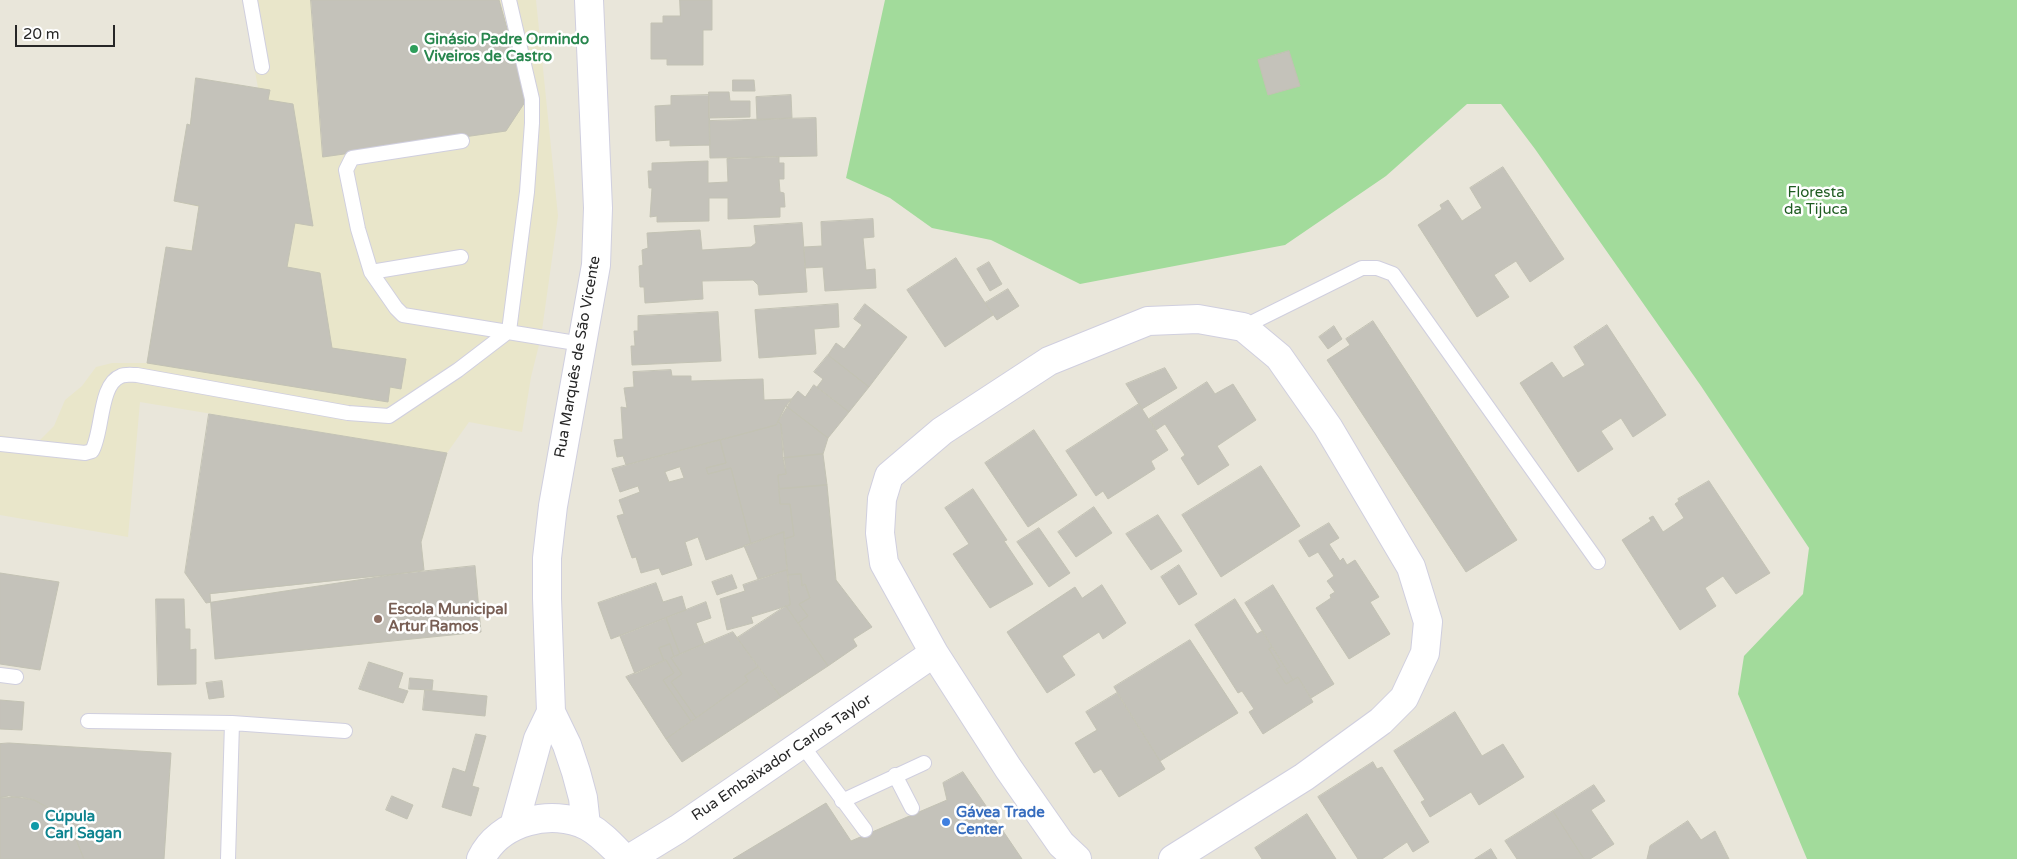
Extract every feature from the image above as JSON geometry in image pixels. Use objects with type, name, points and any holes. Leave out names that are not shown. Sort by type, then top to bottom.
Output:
[{"type":"street","name":"Rua Marquês de São Vicente","points":[[586,825],[583,798],[576,772],[551,712],[547,558],[553,506],[596,265],[598,208],[589,0]]},
{"type":"street","points":[[1077,859],[1060,844],[1008,768],[934,653],[884,563],[880,533],[882,499],[889,476],[942,431],[1050,361],[1148,321],[1198,319],[1243,327],[1279,357],[1328,427],[1411,567],[1428,622],[1425,653],[1404,698],[1381,721],[1304,776],[1173,859]]},
{"type":"street","name":"Rua Embaixador Carlos Taylor","points":[[627,859],[686,823],[934,653]]},
{"type":"street","name":"Rua Marquês de São Vicente","points":[[514,826],[538,739],[551,712]]},
{"type":"street","points":[[482,859],[497,838],[514,826],[538,818],[562,818],[586,825],[599,833],[627,859]]},
{"type":"lane","points":[[250,0],[262,67]]},
{"type":"lane","points":[[0,444],[85,453],[92,451],[97,442],[105,396],[112,382],[122,375],[137,375],[348,413],[388,416],[458,370],[509,331],[527,192],[532,99],[509,0]]},
{"type":"lane","points":[[462,141],[352,158],[348,163],[346,170],[354,209],[371,272],[403,315],[582,344]]},
{"type":"lane","points":[[371,272],[461,257]]},
{"type":"lane","points":[[1243,327],[1362,268],[1377,268],[1393,274],[1598,562]]},
{"type":"lane","points":[[0,675],[16,678]]},
{"type":"lane","points":[[88,721],[232,723],[345,731]]},
{"type":"lane","points":[[228,859],[232,723]]},
{"type":"lane","points":[[802,745],[865,830]]},
{"type":"lane","points":[[842,801],[924,763]]},
{"type":"lane","points":[[895,775],[912,808]]},
{"type":"shaded area","points":[[242,0],[536,0],[558,216],[541,337],[531,377],[522,432],[469,422],[447,453],[140,402],[128,537],[0,515],[0,435],[38,442],[54,426],[65,400],[82,386],[96,367],[112,363],[147,363],[166,247],[192,250],[199,207],[174,201],[187,124],[190,125],[196,78],[258,88]]},
{"type":"green space","name":"Floresta da Tijuca","points":[[885,0],[2017,0],[2017,859],[1807,859],[1738,694],[1744,656],[1803,594],[1809,548],[1701,386],[1535,149],[1501,104],[1467,104],[1386,176],[1285,245],[1080,284],[991,240],[932,228],[890,198],[846,178]]},
{"type":"building","name":"Ginásio Padre Ormindo Viveiros de Castro","points":[[311,0],[499,0],[527,99],[506,131],[323,157]]},
{"type":"building","points":[[680,0],[712,0],[712,30],[703,30],[703,65],[667,65],[667,59],[651,59],[651,23],[663,23],[663,16],[680,16]]},
{"type":"building","points":[[1289,51],[1300,86],[1268,95],[1258,60]]},
{"type":"building","points":[[196,78],[270,90],[268,100],[293,104],[313,226],[295,223],[287,267],[320,273],[332,348],[406,359],[401,389],[390,387],[388,402],[147,363],[166,247],[192,251],[199,206],[174,201],[187,124],[190,125]]},
{"type":"building","points":[[733,80],[754,80],[755,91],[733,91]]},
{"type":"building","points":[[709,92],[729,92],[730,101],[750,101],[750,117],[709,118]]},
{"type":"building","points":[[709,95],[710,145],[670,146],[670,140],[656,141],[655,106],[671,105],[671,96]]},
{"type":"building","points":[[791,95],[792,118],[757,120],[756,97]]},
{"type":"building","points":[[816,118],[817,156],[710,158],[709,121]]},
{"type":"building","points":[[779,157],[779,163],[784,163],[784,179],[779,179],[780,192],[784,193],[785,207],[780,207],[780,217],[728,219],[728,198],[709,198],[709,221],[657,222],[657,216],[650,217],[652,188],[649,188],[648,171],[652,171],[652,163],[708,161],[708,183],[728,182],[727,159]]},
{"type":"building","points":[[1503,167],[1564,259],[1530,282],[1516,261],[1494,275],[1509,297],[1477,317],[1418,225],[1442,209],[1440,205],[1448,200],[1462,221],[1482,208],[1470,188]]},
{"type":"building","points":[[873,219],[874,237],[863,238],[866,270],[875,269],[876,288],[825,291],[823,267],[805,268],[804,247],[822,246],[821,222]]},
{"type":"building","points":[[802,223],[807,292],[759,295],[758,285],[753,280],[702,281],[703,299],[645,303],[644,287],[640,287],[639,266],[643,265],[642,250],[648,248],[647,233],[700,230],[702,250],[751,247],[756,243],[754,226]]},
{"type":"building","points":[[956,258],[993,315],[945,347],[907,290]]},
{"type":"building","points":[[989,262],[1002,284],[990,291],[977,269]]},
{"type":"building","points":[[1008,289],[1019,306],[997,320],[985,303]]},
{"type":"building","points":[[838,304],[839,327],[814,329],[816,354],[759,358],[755,310]]},
{"type":"building","points":[[865,304],[907,337],[869,387],[828,355],[836,343],[844,349],[862,325],[854,319]]},
{"type":"building","points":[[718,312],[721,361],[632,365],[631,346],[635,346],[634,331],[638,331],[638,316]]},
{"type":"building","points":[[1373,321],[1517,540],[1466,572],[1327,360],[1350,345],[1346,339]]},
{"type":"building","points":[[1607,325],[1666,415],[1633,437],[1621,418],[1601,431],[1613,449],[1578,472],[1520,383],[1552,362],[1563,378],[1585,365],[1574,347]]},
{"type":"building","points":[[1334,326],[1342,339],[1328,349],[1319,337]]},
{"type":"building","points":[[828,355],[869,387],[849,412],[817,387],[823,379],[814,372]]},
{"type":"building","points":[[1165,368],[1177,388],[1142,409],[1126,384]]},
{"type":"building","points":[[671,370],[672,376],[691,376],[691,381],[763,379],[764,400],[792,399],[776,425],[626,465],[623,456],[617,457],[614,440],[623,439],[621,407],[627,408],[624,388],[634,387],[633,372]]},
{"type":"building","points":[[1207,382],[1215,394],[1233,384],[1256,420],[1217,446],[1229,465],[1198,485],[1181,458],[1185,455],[1165,424],[1156,430],[1149,419]]},
{"type":"building","points":[[814,385],[849,412],[828,438],[786,406],[798,391],[805,397]]},
{"type":"building","points":[[1139,404],[1168,450],[1151,461],[1155,469],[1108,499],[1103,491],[1096,496],[1066,451]]},
{"type":"building","points":[[786,406],[828,438],[823,454],[783,458],[781,424],[778,422]]},
{"type":"building","points":[[209,414],[447,453],[421,542],[424,570],[206,603],[185,573]]},
{"type":"building","points":[[778,422],[781,424],[786,474],[778,475],[780,504],[790,504],[794,536],[784,539],[784,532],[751,544],[731,468],[708,474],[706,468],[726,463],[720,440],[776,425]]},
{"type":"building","points":[[1034,430],[1077,495],[1028,527],[985,463]]},
{"type":"building","points":[[720,440],[726,463],[706,468],[708,474],[731,468],[751,544],[706,560],[698,537],[685,542],[692,565],[662,575],[659,568],[641,573],[636,557],[632,558],[617,516],[624,514],[619,500],[640,492],[638,486],[620,492],[612,469]],"holes":[[[680,467],[684,478],[669,482],[665,472]]]},
{"type":"building","points":[[823,454],[827,485],[779,489],[778,475],[786,474],[783,458]]},
{"type":"building","points":[[1261,466],[1300,526],[1221,577],[1182,515]]},
{"type":"building","points":[[1709,481],[1770,573],[1736,594],[1723,576],[1705,588],[1716,606],[1680,630],[1622,540],[1651,521],[1649,518],[1653,516],[1663,532],[1684,518],[1675,504],[1679,501],[1678,499]]},
{"type":"building","points":[[827,485],[836,580],[872,627],[853,639],[857,646],[828,666],[798,623],[808,616],[799,604],[810,598],[805,584],[802,586],[801,574],[788,575],[784,539],[794,536],[790,504],[780,504],[779,489]]},
{"type":"building","points":[[973,489],[1007,540],[1004,541],[1033,584],[990,608],[953,554],[969,544],[945,508]]},
{"type":"building","points":[[1094,507],[1112,533],[1076,557],[1058,532]]},
{"type":"building","points":[[1158,515],[1182,551],[1151,570],[1126,534]]},
{"type":"building","points":[[1329,523],[1339,538],[1329,544],[1340,561],[1343,558],[1347,565],[1355,560],[1379,597],[1370,602],[1390,634],[1349,659],[1316,608],[1331,598],[1330,595],[1335,592],[1327,581],[1334,576],[1318,552],[1309,557],[1299,541]]},
{"type":"building","points":[[1039,528],[1070,573],[1049,587],[1017,542]]},
{"type":"building","points":[[784,532],[787,570],[758,579],[744,546]]},
{"type":"building","points":[[1179,565],[1197,594],[1179,605],[1161,577]]},
{"type":"building","points":[[475,566],[481,632],[215,659],[210,594]]},
{"type":"building","points":[[787,570],[790,605],[751,617],[753,623],[727,630],[720,599],[745,591],[743,585]]},
{"type":"building","points":[[0,573],[59,582],[40,670],[0,664]]},
{"type":"building","points":[[801,574],[802,586],[805,584],[810,598],[799,604],[808,616],[798,623],[786,606],[790,605],[788,575]]},
{"type":"building","points":[[732,575],[737,588],[717,595],[712,582]]},
{"type":"building","points":[[656,583],[663,602],[682,596],[686,610],[611,639],[598,603]]},
{"type":"building","points":[[1102,585],[1126,623],[1103,639],[1099,632],[1062,656],[1075,675],[1047,693],[1007,632],[1075,587],[1082,598]]},
{"type":"building","points":[[1273,585],[1334,684],[1311,698],[1298,677],[1293,680],[1245,603]]},
{"type":"building","points":[[156,599],[184,599],[185,629],[190,629],[190,650],[196,649],[196,684],[158,685]]},
{"type":"building","points":[[1235,599],[1257,634],[1262,631],[1272,647],[1269,649],[1280,667],[1276,669],[1286,684],[1298,677],[1313,702],[1263,734],[1249,712],[1254,709],[1242,691],[1238,693],[1195,625]]},
{"type":"building","points":[[706,602],[711,618],[696,623],[704,644],[680,654],[666,618]]},
{"type":"building","points":[[786,606],[828,666],[781,697],[737,638]]},
{"type":"building","points":[[666,618],[680,654],[674,657],[670,644],[659,648],[664,661],[635,674],[620,636]]},
{"type":"building","points":[[733,632],[758,667],[745,676],[748,681],[696,718],[671,682],[682,674],[671,658]]},
{"type":"building","points":[[1190,640],[1238,713],[1160,761],[1114,687]]},
{"type":"building","points":[[670,644],[674,657],[671,658],[682,674],[671,682],[696,718],[691,721],[663,680],[674,673],[666,660],[664,661],[659,648]]},
{"type":"building","points":[[1272,647],[1293,680],[1286,684],[1276,669],[1280,667],[1269,649]]},
{"type":"building","points":[[666,660],[674,673],[663,680],[691,721],[666,739],[626,677]]},
{"type":"building","points":[[369,662],[403,673],[398,688],[408,691],[403,703],[359,689]]},
{"type":"building","points":[[758,667],[781,697],[682,762],[666,739],[748,681],[745,676]]},
{"type":"building","points":[[410,678],[433,680],[432,690],[409,689]]},
{"type":"building","points":[[222,681],[224,697],[209,699],[206,683]]},
{"type":"building","points":[[425,690],[487,696],[485,716],[423,710]]},
{"type":"building","points":[[1117,693],[1165,769],[1119,797],[1101,769],[1094,773],[1075,743],[1097,730],[1086,712]]},
{"type":"building","points":[[0,700],[24,702],[22,730],[0,729]]},
{"type":"building","points":[[1455,712],[1482,756],[1503,744],[1524,777],[1479,805],[1471,792],[1430,817],[1421,802],[1425,800],[1394,751]]},
{"type":"building","points":[[476,734],[486,736],[472,786],[479,788],[471,816],[442,807],[453,768],[465,772]]},
{"type":"building","points":[[0,744],[171,753],[164,859],[84,859],[73,832],[56,812],[34,800],[22,797],[0,798]]},
{"type":"building","points":[[1373,762],[1377,769],[1382,767],[1429,842],[1413,852],[1407,842],[1382,859],[1358,859],[1318,797]]},
{"type":"building","name":"Gávea Trade Center","points":[[963,772],[1022,859],[733,859],[826,803],[851,841],[947,800],[943,783]]},
{"type":"building","points":[[1594,785],[1605,801],[1591,810],[1614,844],[1590,859],[1584,859],[1553,811]]},
{"type":"building","name":"Cúpula Carl Sagan","points":[[9,796],[34,800],[56,812],[73,832],[84,859],[0,859],[0,798]]},
{"type":"building","points":[[392,796],[413,805],[407,819],[386,810]]},
{"type":"building","points":[[1553,811],[1584,859],[1517,859],[1505,841]]},
{"type":"building","points":[[1307,814],[1336,859],[1262,859],[1255,848]]},
{"type":"building","points":[[1688,821],[1701,840],[1715,831],[1729,859],[1647,859],[1650,846]]},
{"type":"building","points":[[1491,849],[1497,859],[1475,859]]},
{"type":"place","name":"Ginásio Padre Ormindo Viveiros de Castro","points":[[414,49]]},
{"type":"place","name":"Escola Municipal Artur Ramos","points":[[378,619]]},
{"type":"place","name":"Gávea Trade Center","points":[[946,822]]},
{"type":"place","name":"Cúpula Carl Sagan","points":[[35,826]]}]
